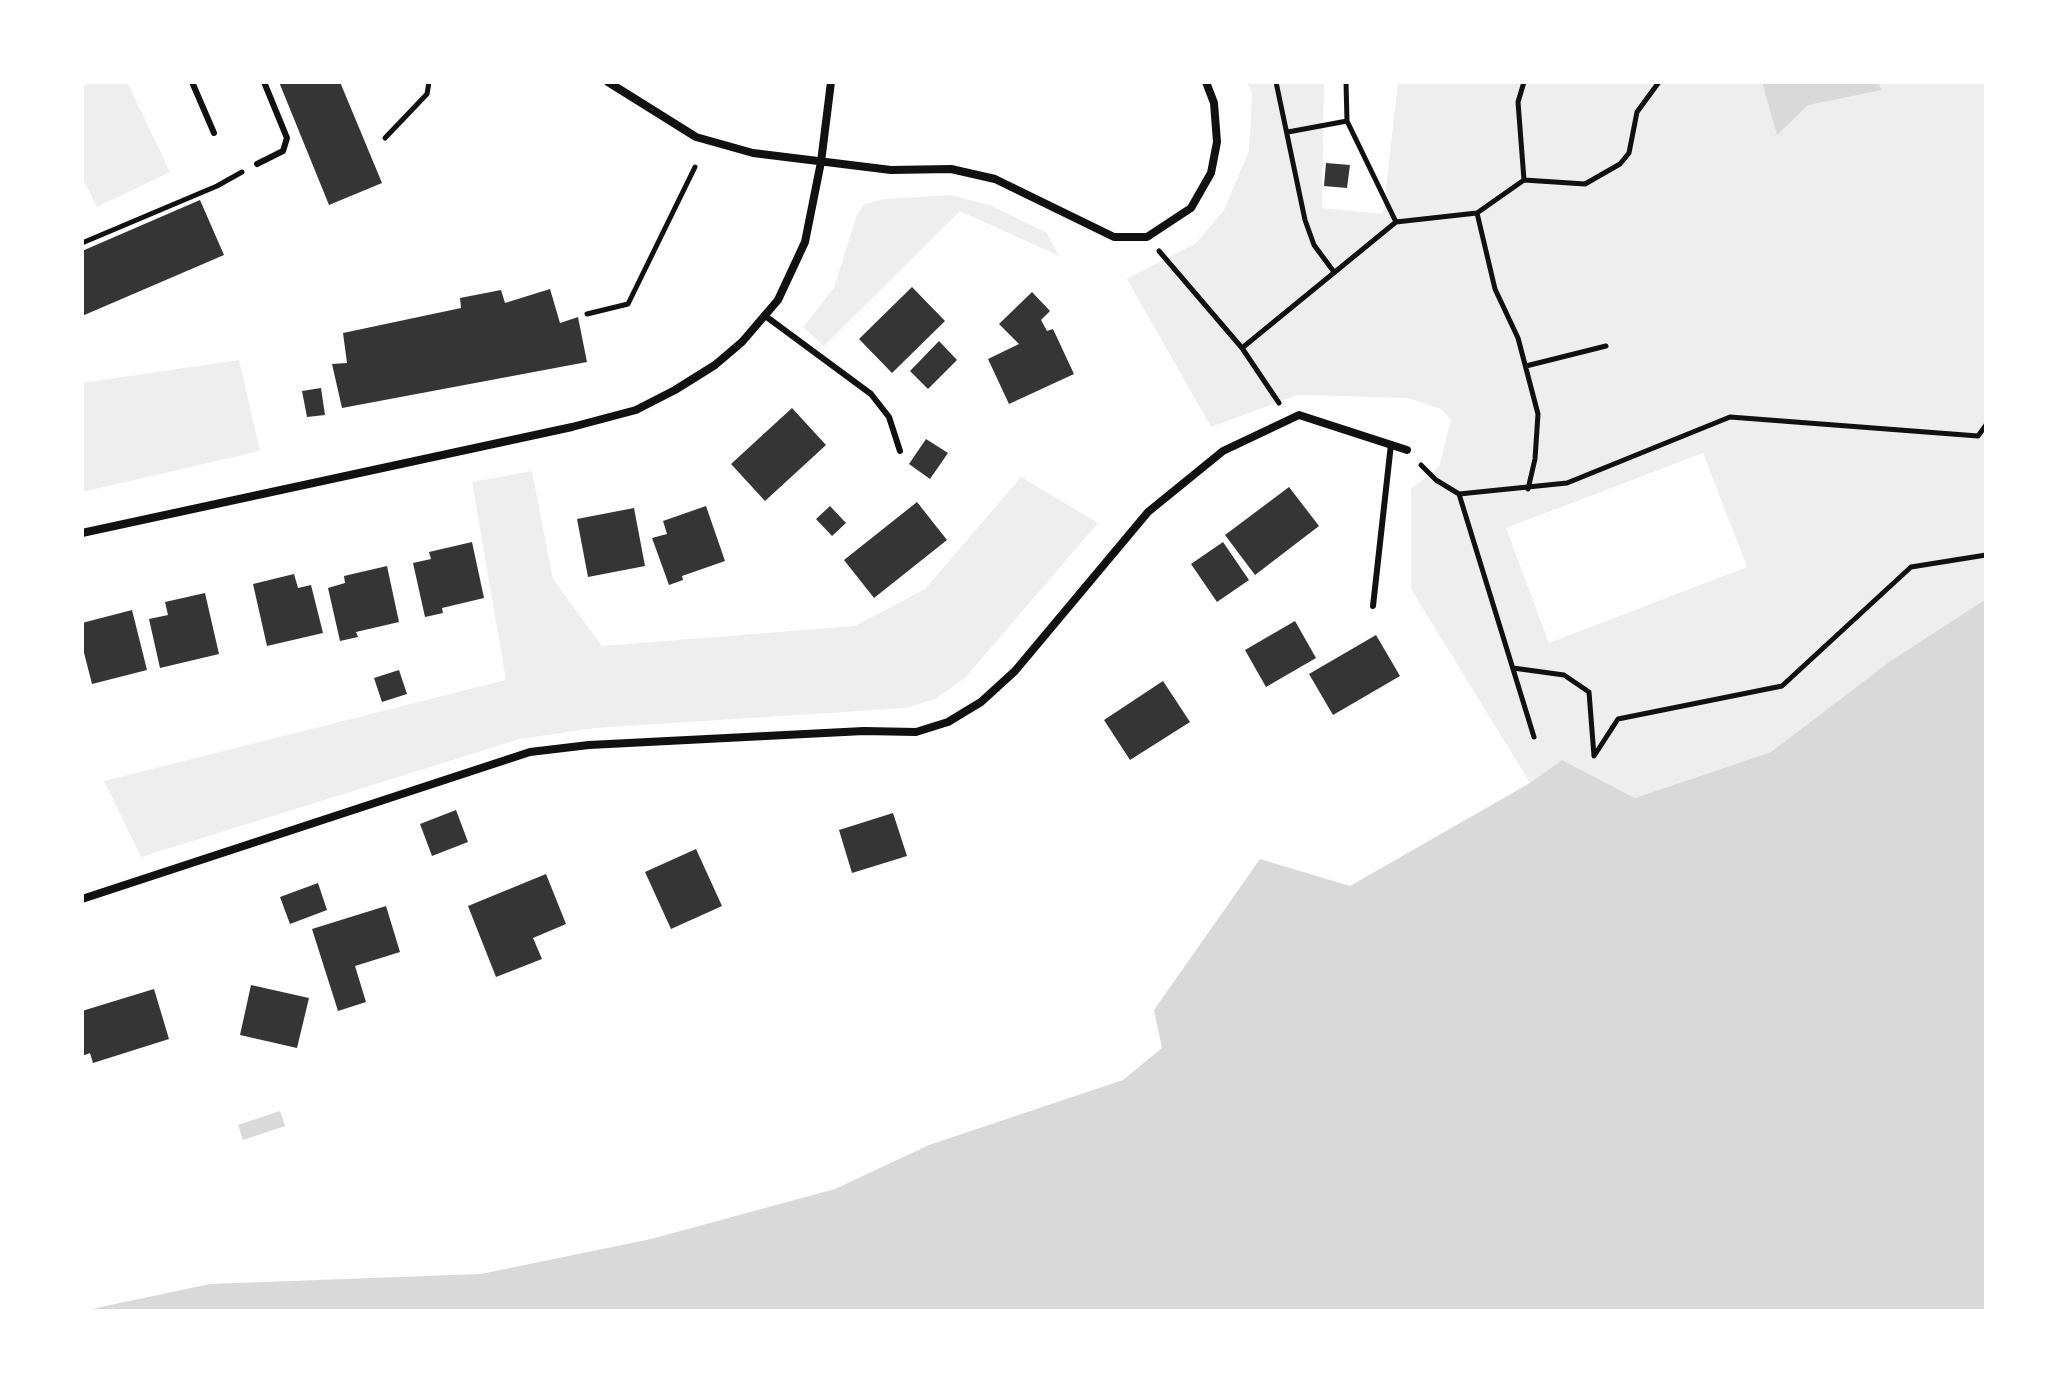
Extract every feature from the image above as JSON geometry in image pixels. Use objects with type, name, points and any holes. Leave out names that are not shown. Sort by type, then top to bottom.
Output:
[{"type":"street","points":[[608,82],[696,137],[753,153],[891,170],[951,169],[995,179],[1114,237],[1147,237],[1191,208],[1211,173],[1217,142],[1214,103],[1206,82]]},
{"type":"street","points":[[82,533],[572,427],[636,410],[715,365],[778,300],[805,242],[821,162],[831,82]]},
{"type":"street","points":[[82,899],[530,752],[589,745],[864,731],[916,732],[948,722],[981,702],[1015,671],[1148,512],[1223,451],[1299,415],[1407,450]]},
{"type":"lane","points":[[192,82],[214,133]]},
{"type":"lane","points":[[257,164],[283,151],[287,138],[264,82]]},
{"type":"lane","points":[[764,315],[871,394],[889,417],[900,451]]},
{"type":"lane","points":[[1373,606],[1391,444]]},
{"type":"path","points":[[385,138],[427,94],[429,82]]},
{"type":"path","points":[[1276,82],[1305,220],[1314,245],[1334,272]]},
{"type":"path","points":[[1346,82],[1347,121],[1396,222]]},
{"type":"path","points":[[1524,82],[1518,102],[1524,180]]},
{"type":"path","points":[[1242,348],[1396,222],[1477,213],[1524,180],[1585,184],[1620,164],[1629,153],[1637,112],[1659,82]]},
{"type":"path","points":[[1288,132],[1347,121]]},
{"type":"path","points":[[82,243],[217,186],[257,164]]},
{"type":"path","points":[[587,314],[628,304],[695,167]]},
{"type":"path","points":[[1477,213],[1495,289],[1518,338],[1538,414],[1535,459],[1528,489]]},
{"type":"path","points":[[1147,237],[1242,348],[1288,418]]},
{"type":"path","points":[[1526,366],[1606,346]]},
{"type":"path","points":[[1407,450],[1436,480],[1459,494],[1567,483],[1730,417],[1986,435]]},
{"type":"path","points":[[1978,436],[1986,425]]},
{"type":"path","points":[[1459,494],[1534,737]]},
{"type":"path","points":[[1513,668],[1564,675],[1589,692],[1594,756],[1618,719],[1782,686],[1911,567],[1986,555]]},
{"type":"shaded area","points":[[92,82],[127,82],[170,172],[97,207],[82,177],[82,87]]},
{"type":"shaded area","points":[[1247,82],[1324,82],[1322,208],[1383,214],[1398,82],[1986,82],[1986,599],[1889,662],[1771,752],[1635,798],[1562,760],[1530,783],[1411,589],[1411,489],[1439,467],[1451,420],[1441,409],[1408,398],[1297,395],[1211,427],[1127,279],[1196,243],[1224,210],[1249,151],[1252,93]],"holes":[[[1703,453],[1747,567],[1549,643],[1506,528]]]},
{"type":"shaded area","points":[[1762,82],[1877,82],[1882,90],[1808,105],[1777,135]]},
{"type":"shaded area","points":[[951,195],[992,206],[1047,233],[1059,256],[960,211],[824,346],[803,327],[834,288],[856,217],[864,204],[885,199]]},
{"type":"shaded area","points":[[239,360],[260,451],[82,492],[82,383]]},
{"type":"shaded area","points":[[532,471],[553,579],[602,646],[855,626],[925,589],[1021,477],[1098,523],[965,678],[935,699],[905,708],[595,728],[520,739],[141,857],[104,781],[506,680],[472,482]]},
{"type":"shaded area","points":[[1986,599],[1986,1311],[82,1311],[210,1284],[481,1274],[651,1239],[835,1189],[929,1145],[1123,1080],[1162,1048],[1154,1010],[1260,859],[1350,886],[1530,783],[1562,760],[1635,798],[1771,752],[1889,662]]},
{"type":"shaded area","points":[[280,1111],[285,1126],[243,1140],[238,1125]]},
{"type":"building","points":[[279,82],[340,82],[382,183],[329,205]]},
{"type":"building","points":[[1326,163],[1350,165],[1347,188],[1324,186]]},
{"type":"building","points":[[200,200],[224,255],[82,316],[82,251]]},
{"type":"building","points":[[912,287],[945,321],[892,373],[859,339]]},
{"type":"building","points":[[550,289],[560,323],[578,317],[587,362],[342,408],[332,364],[347,363],[343,333],[461,308],[460,298],[501,290],[505,303]]},
{"type":"building","points":[[1032,292],[1050,311],[1041,320],[1047,331],[1053,329],[1074,374],[1009,404],[988,359],[1019,344],[999,324]]},
{"type":"building","points":[[939,341],[957,360],[928,389],[910,371]]},
{"type":"building","points":[[321,388],[325,415],[307,417],[302,391]]},
{"type":"building","points":[[792,408],[826,445],[765,501],[731,464]]},
{"type":"building","points":[[926,439],[948,453],[930,479],[909,464]]},
{"type":"building","points":[[1289,487],[1319,526],[1255,575],[1225,535]]},
{"type":"building","points":[[917,502],[947,540],[874,598],[844,560]]},
{"type":"building","points":[[706,506],[725,561],[682,576],[683,580],[669,585],[652,538],[667,534],[663,521]]},
{"type":"building","points":[[830,506],[846,523],[832,536],[816,519]]},
{"type":"building","points":[[634,508],[645,566],[588,577],[577,519]]},
{"type":"building","points":[[472,542],[484,598],[442,608],[443,613],[425,617],[413,563],[431,559],[429,552]]},
{"type":"building","points":[[1223,542],[1249,580],[1217,602],[1191,564]]},
{"type":"building","points":[[387,566],[399,622],[356,632],[358,637],[340,641],[328,588],[345,583],[344,576]]},
{"type":"building","points":[[294,574],[298,588],[311,585],[323,633],[267,646],[253,584]]},
{"type":"building","points":[[205,593],[219,654],[160,668],[149,619],[168,615],[165,602]]},
{"type":"building","points":[[132,610],[147,670],[92,684],[82,645],[82,623]]},
{"type":"building","points":[[1295,621],[1316,658],[1266,687],[1245,650]]},
{"type":"building","points":[[1376,635],[1400,676],[1333,715],[1309,674]]},
{"type":"building","points":[[399,670],[407,694],[382,702],[374,678]]},
{"type":"building","points":[[1163,681],[1190,722],[1130,760],[1104,720]]},
{"type":"building","points":[[456,810],[468,842],[432,856],[420,824]]},
{"type":"building","points":[[893,813],[907,856],[852,873],[839,830]]},
{"type":"building","points":[[696,849],[722,906],[671,929],[645,872]]},
{"type":"building","points":[[546,874],[566,924],[533,938],[542,959],[496,977],[468,906]]},
{"type":"building","points":[[318,883],[327,910],[290,924],[280,897]]},
{"type":"building","points":[[386,906],[400,952],[355,966],[366,1002],[338,1011],[312,929]]},
{"type":"building","points":[[251,985],[309,998],[297,1048],[240,1035]]},
{"type":"building","points":[[154,989],[169,1039],[93,1063],[90,1053],[82,1056],[82,1011]]}]
